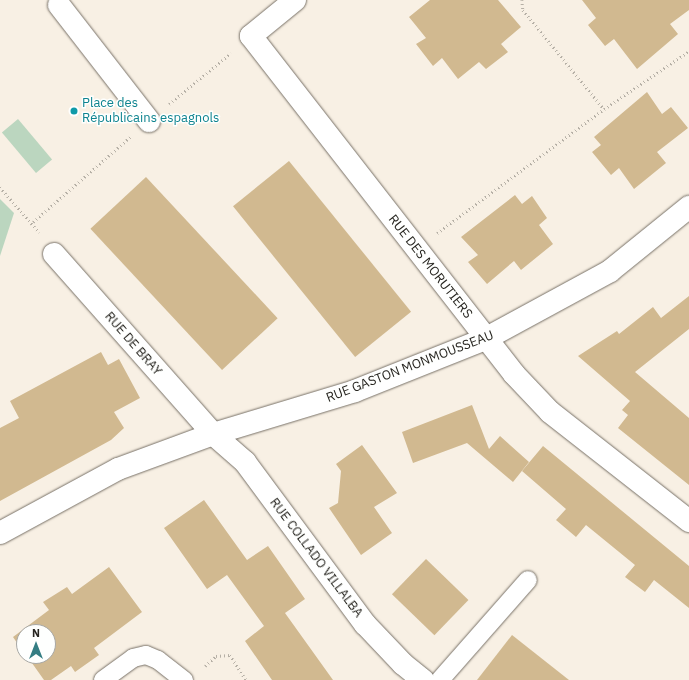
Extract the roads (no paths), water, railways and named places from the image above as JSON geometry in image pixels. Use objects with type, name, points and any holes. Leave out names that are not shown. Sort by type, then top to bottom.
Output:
[{"type":"street","name":"RUE DES MORUTIERS","points":[[295,0],[252,36],[514,374],[550,412],[689,521]]},
{"type":"street","points":[[59,5],[149,121]]},
{"type":"street","name":"RUE GASTON MONMOUSSEAU","points":[[0,533],[118,469],[213,434],[355,391],[486,339],[610,271],[689,207]]},
{"type":"street","name":"RUE DE BRAY","points":[[54,254],[213,434]]},
{"type":"street","name":"RUE COLLADO VILLALBA","points":[[213,434],[245,462],[365,624],[403,664],[423,680]]},
{"type":"lane","points":[[440,680],[528,580]]},
{"type":"lane","points":[[103,680],[133,658],[146,655],[158,660],[184,680]]},
{"type":"place","name":"Place des Républicains espagnols","points":[[74,111]]}]
